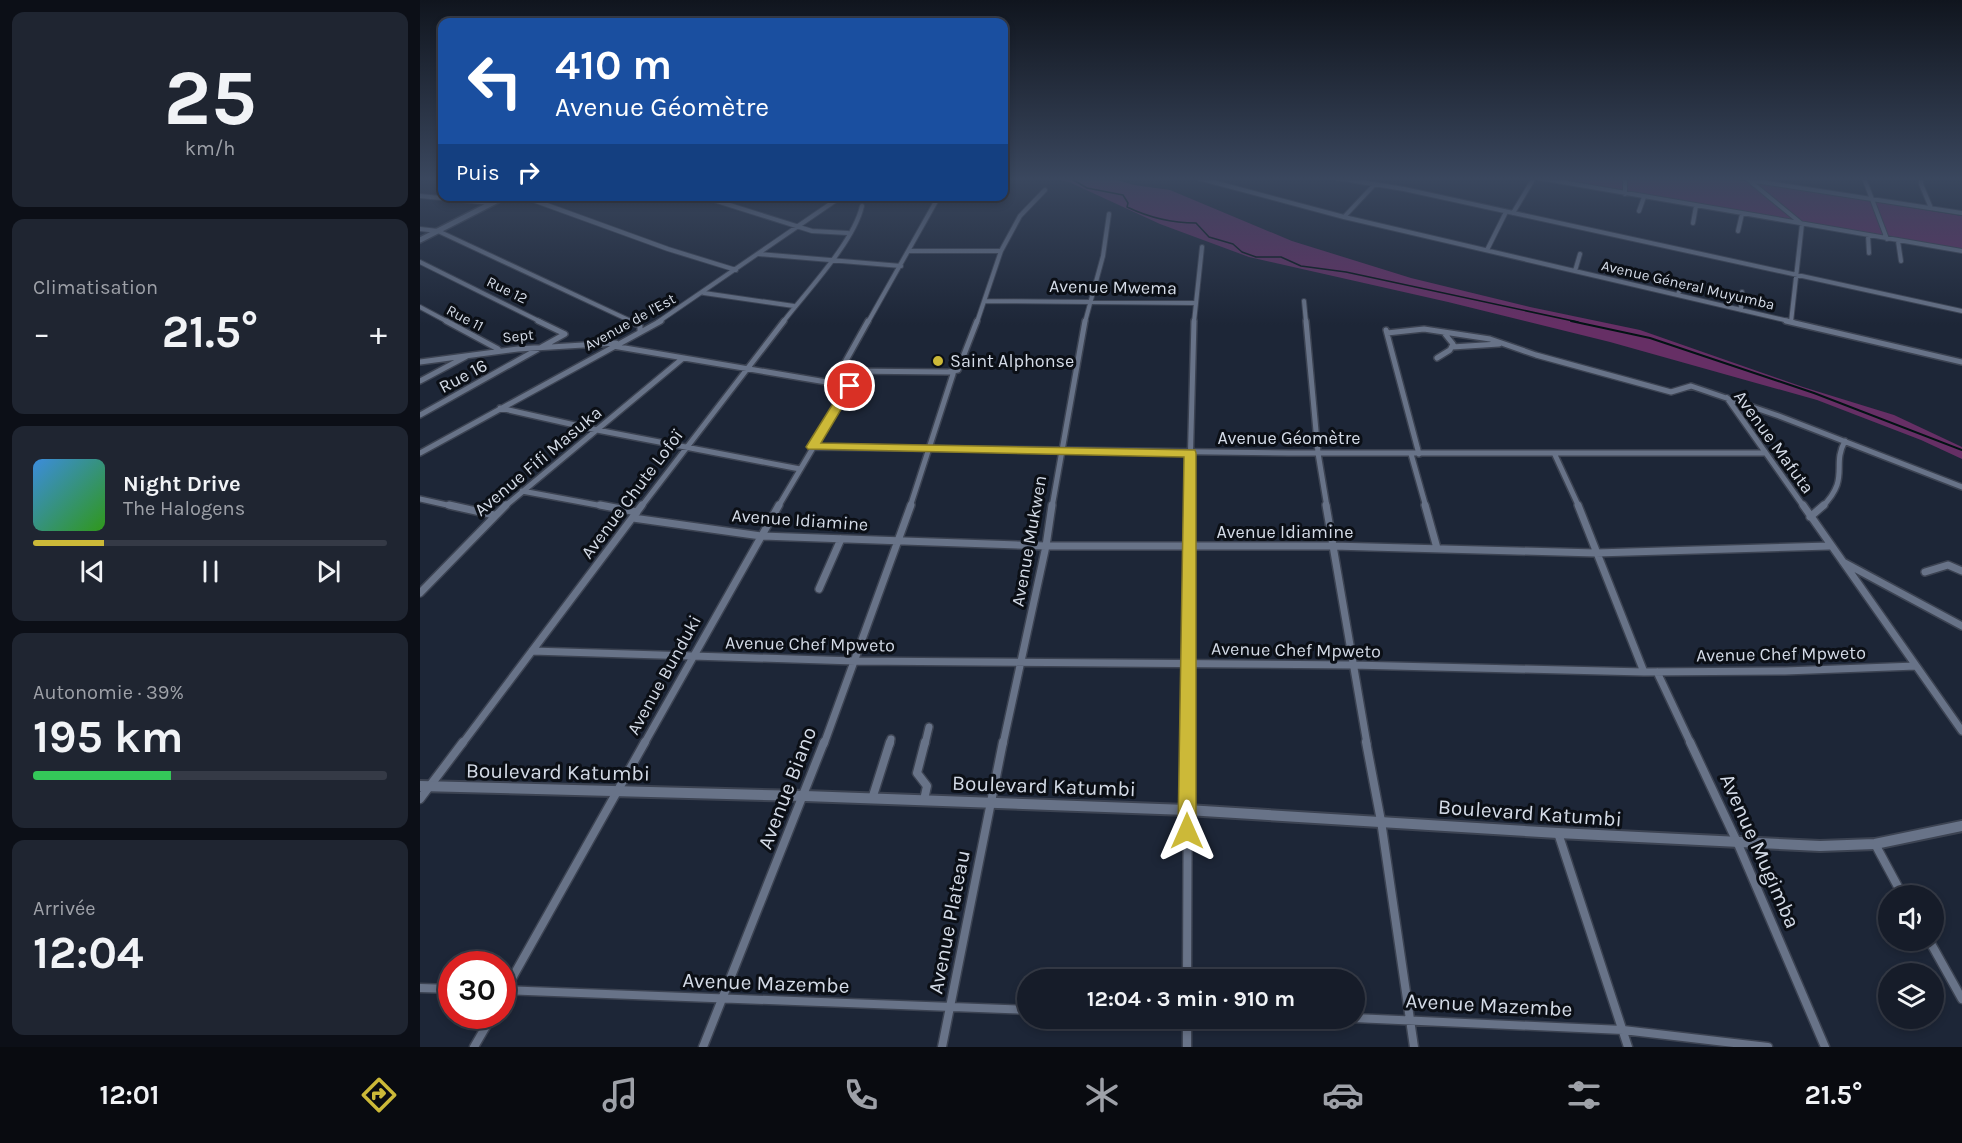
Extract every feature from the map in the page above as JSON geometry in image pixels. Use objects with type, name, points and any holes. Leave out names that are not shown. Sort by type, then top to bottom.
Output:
[{"type":"street","points":[[420,240],[446,227]]},
{"type":"street","points":[[607,227],[736,270]]},
{"type":"street","points":[[798,227],[848,234]]},
{"type":"street","name":"Avenue de l'Est","points":[[420,453],[656,324],[798,227]]},
{"type":"street","name":"Avenue Chute Lofoï","points":[[420,799],[424,786],[532,651],[832,259],[853,227]]},
{"type":"street","points":[[923,227],[844,364],[845,370],[858,372],[954,371],[959,368],[985,301],[993,270],[1014,227]]},
{"type":"street","name":"Avenue Mukwen","points":[[990,803],[1046,546],[1060,452],[1089,301],[1103,256],[1107,227]]},
{"type":"street","name":"Avenue Géneral Muyumba","points":[[1387,227],[1962,362]]},
{"type":"street","points":[[1488,250],[1499,227]]},
{"type":"street","points":[[1578,227],[1962,311]]},
{"type":"street","points":[[1738,231],[1739,227]]},
{"type":"street","points":[[1791,322],[1802,227]]},
{"type":"street","points":[[1819,227],[1962,251]]},
{"type":"street","points":[[1882,227],[1887,239]]},
{"type":"street","points":[[420,229],[438,231],[617,314],[640,326],[640,331]]},
{"type":"street","points":[[1868,235],[1869,253]]},
{"type":"street","points":[[1898,241],[1901,261]]},
{"type":"street","points":[[1194,303],[1202,247]]},
{"type":"street","points":[[910,251],[1001,251]]},
{"type":"street","points":[[759,254],[901,266]]},
{"type":"street","points":[[1575,271],[1580,254]]},
{"type":"street","name":"Rue 12","points":[[420,262],[565,332],[562,338],[550,344]]},
{"type":"street","points":[[1678,295],[1682,282]]},
{"type":"street","points":[[1741,310],[1742,292]]},
{"type":"street","points":[[704,293],[794,306]]},
{"type":"street","name":"Avenue Mwema","points":[[985,301],[1194,303],[1187,664],[1187,969]]},
{"type":"street","points":[[1304,302],[1318,453],[1352,665],[1381,821],[1414,1047]]},
{"type":"street","name":"Rue 11","points":[[420,308],[498,349]]},
{"type":"street","name":"Avenue Mafuta","points":[[1419,454],[1387,331],[1418,329],[1486,338],[1671,392],[1689,386],[1726,398],[1962,731]]},
{"type":"street","points":[[1443,333],[1452,340],[1452,347]]},
{"type":"street","name":"Sept","points":[[420,362],[498,349],[550,344],[616,344],[682,359],[850,386]]},
{"type":"street","name":"Rue 16","points":[[420,415],[550,344]]},
{"type":"street","points":[[1437,358],[1452,347],[1502,344]]},
{"type":"street","points":[[420,381],[473,353]]},
{"type":"street","name":"Avenue Fifi Masuka","points":[[420,593],[494,515],[682,359]]},
{"type":"street","name":"Avenue Biano","points":[[703,1047],[805,796],[900,541],[954,371]]},
{"type":"street","name":"Avenue Bunduki","points":[[516,971],[761,536],[858,372]]},
{"type":"street","points":[[1726,398],[1962,487]]},
{"type":"street","points":[[500,408],[597,430],[800,469]]},
{"type":"street","points":[[1810,517],[1829,501],[1835,490],[1841,472],[1838,456],[1845,441]]},
{"type":"street","name":"Avenue Géomètre","points":[[813,447],[1190,453],[1555,455],[1766,453]]},
{"type":"street","points":[[1411,454],[1437,548]]},
{"type":"street","points":[[1555,455],[1571,487],[1644,672]]},
{"type":"street","name":"Avenue Idiamine","points":[[522,491],[635,515],[761,536],[1046,546],[1333,546],[1596,553],[1829,546]]},
{"type":"street","points":[[420,499],[494,515]]},
{"type":"street","points":[[819,589],[841,539]]},
{"type":"street","points":[[1840,561],[1962,626]]},
{"type":"street","points":[[1925,572],[1945,565],[1959,570],[1962,561]]},
{"type":"street","name":"Avenue Chef Mpweto","points":[[532,651],[855,661],[1352,665],[1644,672],[1916,666]]},
{"type":"street","name":"Avenue Mugimba","points":[[1657,672],[1738,844],[1825,1047]]},
{"type":"street","points":[[924,800],[927,786],[917,773],[929,726]]},
{"type":"street","points":[[872,798],[891,739]]},
{"type":"street","name":"Boulevard Katumbi","points":[[424,786],[872,798],[1187,810],[1738,844],[1820,846],[1875,844],[1962,826]]},
{"type":"street","name":"Avenue Plateau","points":[[942,1047],[990,803]]},
{"type":"street","points":[[1558,833],[1628,1047]]},
{"type":"street","points":[[1875,844],[1898,885]]},
{"type":"street","points":[[1935,951],[1962,999]]},
{"type":"street","points":[[420,988],[438,988]]},
{"type":"street","name":"Avenue Mazembe","points":[[516,992],[1017,1010]]},
{"type":"street","name":"Avenue Mazembe","points":[[1365,1018],[1623,1030],[1768,1047]]},
{"type":"street","points":[[474,1047],[484,1029]]},
{"type":"street","points":[[1187,1029],[1187,1047]]},
{"type":"shaded area","points":[[1168,227],[1258,227],[1292,241],[1411,278],[1530,307],[1640,330],[1803,387],[1894,415],[1962,447],[1962,459],[1921,440],[1817,400],[1610,342],[1448,302],[1249,257]]},
{"type":"shaded area","points":[[1822,227],[1962,227],[1962,251]]},
{"type":"waterway","points":[[1200,227],[1209,237],[1233,244],[1242,252],[1256,257],[1281,257],[1301,266],[1346,272],[1578,322]]},
{"type":"waterway","points":[[1571,321],[1650,338],[1814,393],[1962,450]]},
{"type":"place","name":"Saint Alphonse","points":[[938,361]]},
{"type":"route","points":[[850,386],[813,447],[1190,453],[1187,831]]}]
